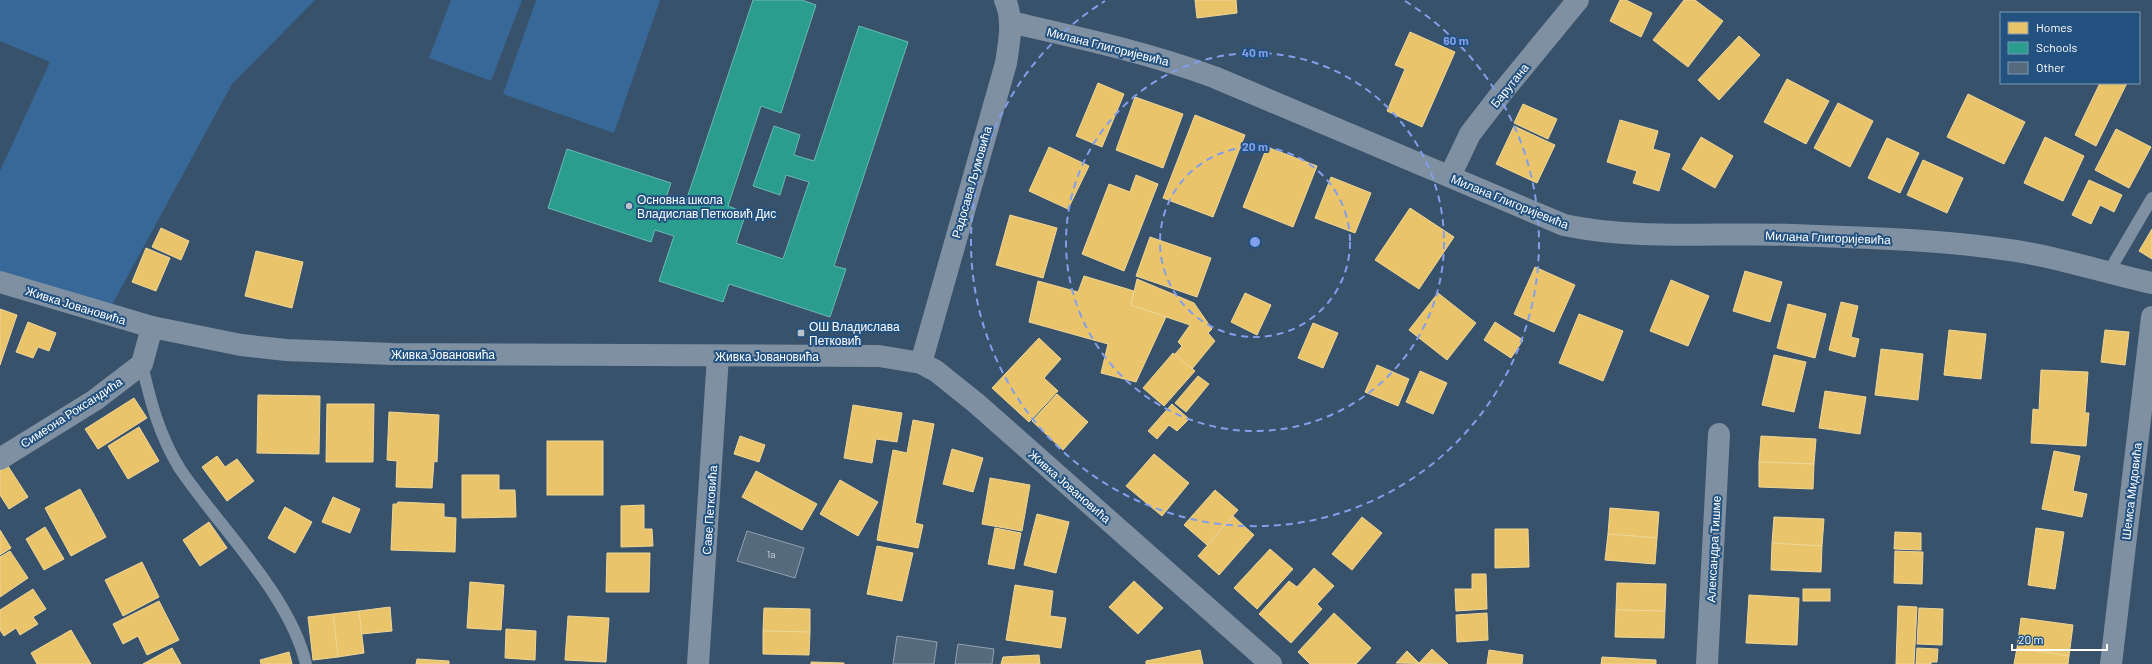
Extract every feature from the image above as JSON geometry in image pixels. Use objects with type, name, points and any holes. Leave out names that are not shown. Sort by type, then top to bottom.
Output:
[{"type":"street","name":"Радосава Љумовића","points":[[920,363],[1006,63],[1010,22],[1009,8],[1005,0]]},
{"type":"street","name":"Барутана","points":[[1450,176],[1470,134],[1578,0]]},
{"type":"street","name":"Милана Глигоријевића","points":[[1010,22],[1116,46],[1166,60],[1214,77],[1564,225],[1592,231],[1693,235],[1767,234],[1951,243],[2036,254],[2152,283]]},
{"type":"street","name":"Живка Јовановића","points":[[0,282],[152,327],[241,345],[334,353],[879,356],[920,363],[936,371],[976,403],[1271,664]]},
{"type":"street","name":"Шемса Мидовића","points":[[2111,664],[2152,317]]},
{"type":"street","points":[[142,364],[152,327]]},
{"type":"street","name":"Саве Петковића","points":[[698,664],[718,356]]},
{"type":"street","name":"Симеона Роксандића","points":[[0,459],[95,400],[142,364]]},
{"type":"street","name":"Александра Тишме","points":[[1707,664],[1719,434]]},
{"type":"lane","points":[[2108,273],[2152,198]]},
{"type":"lane","points":[[142,364],[159,427],[179,467],[202,500],[274,594],[294,632],[306,664]]},
{"type":"shaded area","points":[[0,0],[315,0],[232,84],[107,314],[0,282],[0,171],[50,62],[0,41]]},
{"type":"shaded area","points":[[451,0],[522,0],[491,81],[429,58]]},
{"type":"shaded area","points":[[536,0],[660,0],[614,133],[503,94]]},
{"type":"building: Homes","points":[[1195,0],[1236,0],[1237,13],[1197,18]]},
{"type":"building: Homes","points":[[1620,0],[1626,0],[1652,13],[1641,37],[1610,21]]},
{"type":"building: Homes","points":[[1684,0],[1695,0],[1723,21],[1688,67],[1653,40]]},
{"type":"building: Homes","points":[[1410,32],[1455,52],[1422,127],[1387,111],[1405,69],[1395,65]]},
{"type":"building: Homes","points":[[1739,36],[1760,55],[1719,100],[1698,80]]},
{"type":"building: Homes","points":[[1787,79],[1829,101],[1806,144],[1764,122]]},
{"type":"building: Homes","points":[[1098,83],[1124,94],[1102,147],[1076,136]]},
{"type":"building: Homes","points":[[2100,84],[2127,84],[2096,146],[2075,135]]},
{"type":"building: Homes","points":[[1968,94],[2025,122],[2004,164],[1947,137]]},
{"type":"building: Homes","points":[[1135,97],[1183,114],[1163,168],[1116,150]]},
{"type":"building: Homes","points":[[1838,103],[1873,121],[1850,167],[1814,148]]},
{"type":"building: Homes","points":[[1523,104],[1557,119],[1548,139],[1514,123]]},
{"type":"building: Homes","points":[[1195,115],[1245,135],[1213,217],[1163,198]]},
{"type":"building: Homes","points":[[1620,120],[1658,131],[1653,149],[1670,154],[1659,191],[1633,183],[1637,171],[1607,162]]},
{"type":"building: Homes","points":[[1514,126],[1555,145],[1537,183],[1496,164]]},
{"type":"building: Homes","points":[[2116,129],[2151,147],[2129,188],[2095,170]]},
{"type":"building: Homes","points":[[1701,137],[1733,156],[1715,188],[1682,169]]},
{"type":"building: Homes","points":[[2045,137],[2084,156],[2063,201],[2024,183]]},
{"type":"building: Homes","points":[[1887,138],[1919,153],[1900,193],[1868,178]]},
{"type":"building: Homes","points":[[1049,147],[1089,166],[1068,209],[1029,191]]},
{"type":"building: Homes","points":[[1267,147],[1317,166],[1293,227],[1243,207]]},
{"type":"building: Homes","points":[[1923,160],[1963,178],[1947,213],[1907,195]]},
{"type":"building: Homes","points":[[1136,175],[1158,184],[1124,271],[1082,254],[1109,184],[1130,192]]},
{"type":"building: Homes","points":[[1331,177],[1371,193],[1355,233],[1315,218]]},
{"type":"building: Homes","points":[[2089,180],[2122,195],[2114,212],[2100,205],[2091,224],[2072,215]]},
{"type":"building: Homes","points":[[1410,208],[1454,237],[1419,289],[1375,260]]},
{"type":"building: Homes","points":[[1010,215],[1057,228],[1043,278],[996,265]]},
{"type":"building: Homes","points":[[161,228],[189,241],[181,260],[152,247]]},
{"type":"building: Homes","points":[[2152,229],[2152,259],[2139,251]]},
{"type":"building: Homes","points":[[1150,237],[1211,258],[1197,297],[1136,276]]},
{"type":"building: Homes","points":[[146,248],[170,258],[156,291],[132,282]]},
{"type":"building: Homes","points":[[256,251],[303,262],[292,308],[245,296]]},
{"type":"building: Homes","points":[[1535,267],[1575,285],[1554,332],[1514,314]]},
{"type":"building: Homes","points":[[1745,271],[1782,282],[1770,322],[1733,311]]},
{"type":"building: Homes","points":[[1084,276],[1134,291],[1131,305],[1166,317],[1136,382],[1101,373],[1108,344],[1029,322],[1038,281],[1078,292]]},
{"type":"building: Homes","points":[[1137,279],[1194,303],[1212,329],[1208,333],[1215,341],[1192,369],[1175,354],[1182,346],[1178,342],[1190,325],[1131,305]]},
{"type":"building: Homes","points":[[1671,280],[1709,296],[1688,346],[1650,331]]},
{"type":"building: Homes","points":[[1245,293],[1271,305],[1257,335],[1231,322]]},
{"type":"building: Homes","points":[[1438,293],[1476,323],[1447,360],[1409,330]]},
{"type":"building: Homes","points":[[1841,302],[1858,306],[1851,337],[1859,339],[1855,357],[1829,350]]},
{"type":"building: Homes","points":[[1788,304],[1826,314],[1815,358],[1777,348]]},
{"type":"building: Homes","points":[[0,309],[17,315],[0,365]]},
{"type":"building: Homes","points":[[1579,314],[1623,331],[1603,381],[1559,363]]},
{"type":"building: Homes","points":[[28,322],[56,333],[49,351],[38,347],[33,358],[16,352]]},
{"type":"building: Homes","points":[[1495,322],[1523,340],[1511,358],[1484,340]]},
{"type":"building: Homes","points":[[1313,323],[1338,333],[1323,368],[1298,358]]},
{"type":"building: Homes","points":[[1949,330],[1986,334],[1981,379],[1944,375]]},
{"type":"building: Homes","points":[[2105,330],[2129,332],[2125,365],[2101,362]]},
{"type":"building: Homes","points":[[1039,338],[1061,359],[1044,378],[1058,391],[1029,422],[992,388]]},
{"type":"building: Homes","points":[[1881,349],[1923,354],[1918,400],[1875,395]]},
{"type":"building: Homes","points":[[1173,353],[1195,371],[1164,406],[1143,388]]},
{"type":"building: Homes","points":[[1774,355],[1806,362],[1794,412],[1762,405]]},
{"type":"building: Homes","points":[[1377,365],[1409,379],[1398,406],[1365,392]]},
{"type":"building: Homes","points":[[2041,370],[2088,372],[2085,413],[2089,413],[2086,446],[2031,443],[2033,409],[2039,410]]},
{"type":"building: Homes","points":[[1420,371],[1447,383],[1433,414],[1406,402]]},
{"type":"building: Homes","points":[[1198,376],[1209,384],[1186,412],[1175,403]]},
{"type":"building: Homes","points":[[1825,391],[1866,397],[1860,434],[1819,428]]},
{"type":"building: Homes","points":[[1057,394],[1088,422],[1063,450],[1032,421]]},
{"type":"building: Homes","points":[[258,395],[320,396],[319,454],[257,453]]},
{"type":"building: Homes","points":[[134,398],[147,418],[98,449],[85,429]]},
{"type":"building: Homes","points":[[327,404],[374,404],[373,462],[326,462]]},
{"type":"building: Homes","points":[[1172,404],[1189,419],[1177,431],[1169,425],[1157,439],[1148,431]]},
{"type":"building: Homes","points":[[853,405],[902,413],[897,442],[876,439],[872,463],[844,458]]},
{"type":"building: Homes","points":[[389,412],[439,415],[437,462],[434,461],[432,488],[396,487],[397,461],[387,460]]},
{"type":"building: Homes","points":[[913,420],[934,424],[915,523],[923,525],[918,548],[877,540],[893,450],[907,453]]},
{"type":"building: Homes","points":[[139,427],[159,461],[128,479],[108,446]]},
{"type":"building: Homes","points":[[740,436],[765,445],[759,462],[734,454]]},
{"type":"building: Homes","points":[[1761,436],[1816,439],[1814,464],[1759,462]]},
{"type":"building: Homes","points":[[547,441],[603,441],[603,495],[547,495]]},
{"type":"building: Homes","points":[[952,449],[983,458],[973,492],[943,484]]},
{"type":"building: Homes","points":[[2054,451],[2080,456],[2073,491],[2087,494],[2082,517],[2042,509]]},
{"type":"building: Homes","points":[[1154,454],[1189,483],[1162,516],[1126,486]]},
{"type":"building: Homes","points":[[217,456],[225,467],[237,459],[254,481],[227,501],[202,467]]},
{"type":"building: Homes","points":[[4,460],[28,497],[9,509],[0,495],[0,463]]},
{"type":"building: Homes","points":[[1759,462],[1814,464],[1813,489],[1759,487]]},
{"type":"building: Homes","points":[[756,471],[817,504],[802,530],[742,497]]},
{"type":"building: Homes","points":[[462,475],[499,475],[499,490],[515,490],[516,517],[462,518]]},
{"type":"building: Homes","points":[[990,478],[1030,485],[1022,531],[982,524]]},
{"type":"building: Homes","points":[[840,480],[878,502],[858,536],[820,514]]},
{"type":"building: Homes","points":[[80,489],[106,537],[71,556],[45,508]]},
{"type":"building: Homes","points":[[1215,490],[1238,510],[1207,545],[1184,525]]},
{"type":"building: Homes","points":[[333,497],[360,509],[350,533],[322,522]]},
{"type":"building: Homes","points":[[398,502],[444,504],[444,517],[456,518],[455,552],[391,550],[393,504],[397,504]]},
{"type":"building: Homes","points":[[644,505],[644,529],[652,529],[653,546],[621,547],[621,506]]},
{"type":"building: Homes","points":[[285,507],[312,522],[295,553],[268,538]]},
{"type":"building: Homes","points":[[1610,508],[1659,512],[1657,538],[1608,534]]},
{"type":"building: Homes","points":[[1037,514],[1069,522],[1056,573],[1024,565]]},
{"type":"building: Homes","points":[[1233,516],[1254,535],[1219,575],[1198,556]]},
{"type":"building: Homes","points":[[1362,517],[1382,533],[1352,570],[1332,554]]},
{"type":"building: Homes","points":[[1774,517],[1824,519],[1822,546],[1772,543]]},
{"type":"building: Homes","points":[[209,522],[227,548],[200,566],[183,540]]},
{"type":"building: Homes","points":[[45,527],[64,559],[44,570],[26,539]]},
{"type":"building: Homes","points":[[995,528],[1021,533],[1014,569],[988,564]]},
{"type":"building: Homes","points":[[2036,528],[2064,532],[2055,589],[2028,585]]},
{"type":"building: Homes","points":[[1495,529],[1528,529],[1529,567],[1495,568]]},
{"type":"building: Homes","points":[[0,530],[11,548],[0,555]]},
{"type":"building: Homes","points":[[1895,532],[1921,533],[1921,550],[1894,549]]},
{"type":"building: Homes","points":[[1608,534],[1657,538],[1655,564],[1605,560]]},
{"type":"building: Homes","points":[[1772,543],[1822,546],[1821,572],[1771,570]]},
{"type":"building: Homes","points":[[877,546],[913,553],[902,601],[867,594]]},
{"type":"building: Homes","points":[[1270,549],[1293,569],[1257,609],[1234,588]]},
{"type":"building: Homes","points":[[10,551],[28,578],[0,597],[0,557]]},
{"type":"building: Homes","points":[[1895,551],[1923,552],[1922,584],[1894,583]]},
{"type":"building: Homes","points":[[607,553],[650,553],[649,592],[606,592]]},
{"type":"building: Homes","points":[[142,562],[159,597],[123,616],[105,580]]},
{"type":"building: Homes","points":[[1314,568],[1334,586],[1317,604],[1322,609],[1291,643],[1259,614],[1289,581],[1297,587]]},
{"type":"building: Homes","points":[[1472,574],[1486,574],[1487,609],[1456,611],[1455,589],[1472,589]]},
{"type":"building: Homes","points":[[1134,581],[1163,608],[1138,634],[1109,607]]},
{"type":"building: Homes","points":[[470,582],[504,585],[501,630],[467,628]]},
{"type":"building: Homes","points":[[1617,583],[1666,584],[1665,611],[1616,610]]},
{"type":"building: Homes","points":[[1015,585],[1053,591],[1050,616],[1066,618],[1061,648],[1006,640]]},
{"type":"building: Homes","points":[[33,589],[46,609],[33,617],[38,624],[20,635],[16,628],[4,636],[0,630],[0,610]]},
{"type":"building: Homes","points":[[1803,589],[1830,589],[1830,601],[1803,601]]},
{"type":"building: Homes","points":[[1749,595],[1799,598],[1797,645],[1746,643]]},
{"type":"building: Homes","points":[[159,601],[179,640],[147,655],[138,636],[123,644],[113,624]]},
{"type":"building: Homes","points":[[1898,606],[1917,607],[1914,664],[1896,664]]},
{"type":"building: Homes","points":[[390,607],[392,631],[361,634],[359,611]]},
{"type":"building: Homes","points":[[764,608],[810,609],[810,632],[763,631]]},
{"type":"building: Homes","points":[[1919,608],[1943,609],[1942,645],[1917,644]]},
{"type":"building: Homes","points":[[1616,610],[1665,611],[1664,638],[1615,637]]},
{"type":"building: Homes","points":[[359,611],[364,653],[338,657],[333,614]]},
{"type":"building: Homes","points":[[1334,613],[1371,648],[1356,664],[1310,664],[1298,652]]},
{"type":"building: Homes","points":[[1487,613],[1488,640],[1457,642],[1456,615]]},
{"type":"building: Homes","points":[[333,614],[338,657],[313,660],[308,617]]},
{"type":"building: Homes","points":[[568,616],[609,618],[606,662],[565,660]]},
{"type":"building: Homes","points":[[2021,618],[2073,625],[2069,656],[2017,648]]},
{"type":"building: Homes","points":[[506,629],[536,631],[535,660],[505,658]]},
{"type":"building: Homes","points":[[71,630],[91,664],[37,664],[31,653]]},
{"type":"building: Homes","points":[[763,631],[810,632],[809,655],[763,654]]},
{"type":"building: Homes","points":[[172,648],[181,664],[143,664]]},
{"type":"building: Homes","points":[[1917,648],[1938,649],[1937,662],[1931,662],[1931,664],[1916,664]]},
{"type":"building: Homes","points":[[2017,648],[2069,656],[2068,664],[2014,664]]},
{"type":"building: Homes","points":[[1432,649],[1448,664],[1396,663],[1407,651],[1419,663]]},
{"type":"building: Homes","points":[[1200,650],[1203,664],[1146,664],[1146,661]]},
{"type":"building: Homes","points":[[1489,650],[1523,655],[1522,664],[1487,664]]},
{"type":"building: Homes","points":[[289,652],[292,664],[261,664],[260,660]]},
{"type":"building: Homes","points":[[1039,655],[1040,664],[1001,664],[1003,657]]},
{"type":"building: Homes","points":[[1602,657],[1656,660],[1656,664],[1601,664]]},
{"type":"building: Homes","points":[[417,659],[449,661],[449,664],[416,664]]},
{"type":"building: Homes","points":[[811,662],[844,663],[844,664],[811,664]]},
{"type":"building: Schools","points":[[753,0],[802,0],[816,5],[781,113],[761,106],[728,206],[746,213],[736,243],[783,259],[809,182],[786,175],[780,195],[753,186],[774,126],[800,135],[794,155],[814,161],[859,26],[908,42],[834,266],[846,269],[830,317],[729,284],[723,302],[659,281],[674,236],[655,230],[651,242],[548,208],[567,149],[671,183],[667,195],[686,201]]},
{"type":"building: Other","points":[[747,531],[804,548],[795,578],[737,561]]},
{"type":"building: Other","points":[[897,636],[937,642],[934,664],[893,664]]},
{"type":"building: Other","points":[[958,644],[994,649],[992,664],[955,664]]},
{"type":"place","name":"Основна школа Владислав Петковић Дис","points":[[629,206]]},
{"type":"place","name":"ОШ Владислава Петковић","points":[[801,333]]}]
